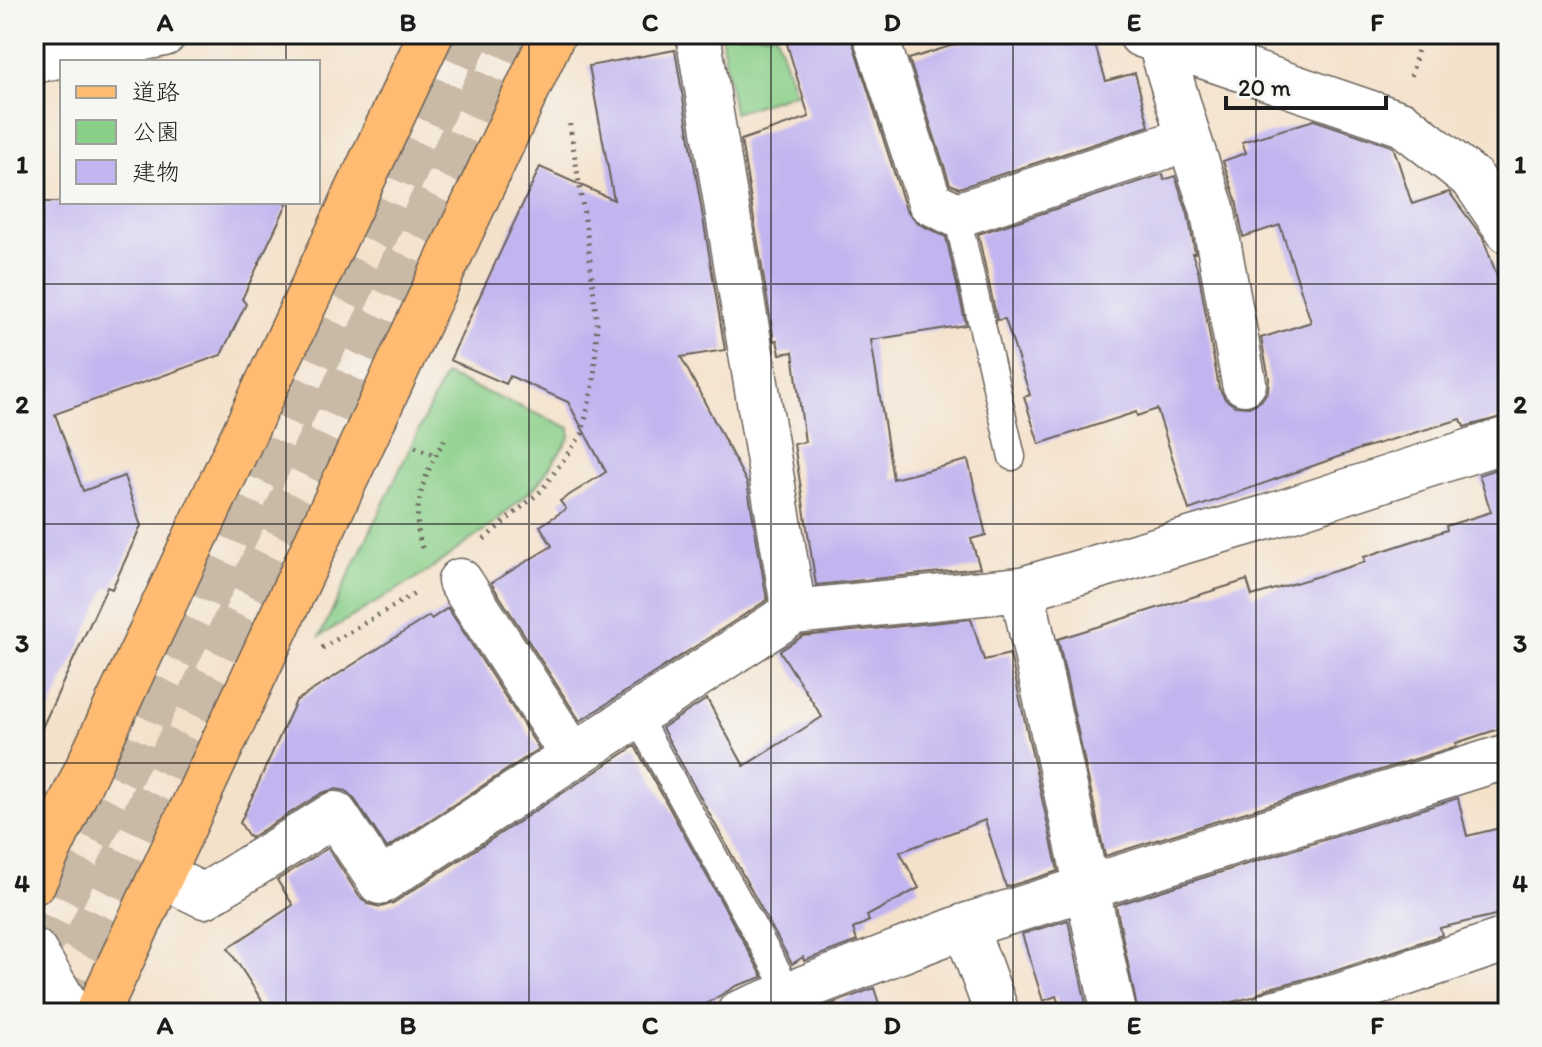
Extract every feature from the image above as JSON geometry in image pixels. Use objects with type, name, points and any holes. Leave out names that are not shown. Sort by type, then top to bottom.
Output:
[{"type":"main road","points":[[34,882],[431,34]]},
{"type":"main road","points":[[97,1013],[553,34]]},
{"type":"street","points":[[34,61],[164,34]]},
{"type":"street","points":[[698,34],[794,612]]},
{"type":"street","points":[[875,34],[930,202],[957,215],[1189,139]]},
{"type":"street","points":[[1149,39],[1189,139],[1212,208],[1244,383]]},
{"type":"street","points":[[1149,39],[1403,124],[1473,179],[1508,231]]},
{"type":"street","points":[[163,876],[204,896],[335,814],[380,882],[794,612],[1022,589],[1271,516],[1508,439]]},
{"type":"street","points":[[456,560],[573,756]]},
{"type":"street","points":[[1022,589],[1114,1013]]},
{"type":"street","points":[[739,1013],[965,926],[1508,756]]},
{"type":"street","points":[[965,926],[997,1013]]},
{"type":"street","points":[[1272,1013],[1505,947]]},
{"type":"street","points":[[34,951],[71,1013]]},
{"type":"lane","points":[[957,215],[1012,457]]},
{"type":"lane","points":[[636,715],[789,992]]},
{"type":"path","points":[[447,436],[435,455],[416,514],[421,547],[456,560],[541,491],[582,434],[594,381],[595,308],[587,233],[567,111]]},
{"type":"path","points":[[314,652],[418,592]]},
{"type":"green space","points":[[721,34],[776,34],[795,93],[734,113]]},
{"type":"green space","points":[[445,375],[570,428],[570,437],[537,485],[493,524],[425,573],[320,636]]},
{"type":"building","points":[[784,34],[850,34],[906,210],[919,224],[946,237],[966,325],[871,340],[893,479],[968,460],[986,535],[971,539],[980,568],[816,585],[794,444],[805,442],[793,352],[780,354],[777,340],[774,341],[741,140],[809,117]]},
{"type":"building","points":[[989,34],[1074,34],[1078,47],[1094,42],[1106,81],[1135,73],[1149,126],[959,188],[950,184],[909,59]]},
{"type":"building","points":[[675,50],[725,350],[681,357],[747,483],[767,600],[580,721],[491,583],[552,546],[540,526],[566,509],[560,501],[606,472],[568,402],[510,376],[506,384],[450,360],[540,167],[614,200],[589,66]]},
{"type":"building","points":[[1314,120],[1391,146],[1412,204],[1449,192],[1483,238],[1508,306],[1508,415],[1464,427],[1461,419],[1363,448],[1189,510],[1157,409],[1137,416],[1136,412],[1039,444],[1024,397],[1030,395],[1005,319],[997,320],[978,234],[1163,174],[1164,180],[1175,176],[1188,214],[1195,253],[1192,253],[1198,270],[1219,388],[1225,399],[1235,406],[1249,407],[1261,401],[1268,391],[1269,378],[1261,338],[1311,322],[1280,225],[1243,237],[1236,200],[1223,161],[1246,153],[1242,142]]},
{"type":"building","points":[[34,202],[287,204],[242,299],[246,304],[221,355],[55,414],[83,491],[124,476],[141,526],[112,589],[107,587],[34,745]]},
{"type":"building","points":[[1508,465],[1508,726],[1456,743],[1457,746],[1105,856],[1058,639],[1247,580],[1252,596],[1365,562],[1364,557],[1491,512],[1479,475]]},
{"type":"building","points":[[448,608],[539,749],[387,848],[355,800],[346,791],[335,789],[322,793],[250,838],[240,823],[296,701],[429,616],[431,619]]},
{"type":"building","points":[[971,619],[984,660],[1010,654],[1058,871],[1006,887],[985,820],[900,852],[919,888],[867,916],[869,921],[853,929],[857,941],[804,961],[803,957],[792,964],[662,728],[707,699],[744,766],[822,717],[780,651],[803,636]]},
{"type":"building","points":[[635,746],[763,977],[736,986],[691,1013],[270,1013],[228,948],[293,905],[277,880],[328,848],[359,896],[368,904],[381,907],[393,903]]},
{"type":"building","points":[[1458,798],[1467,836],[1508,826],[1508,912],[1440,928],[1442,935],[1332,972],[1266,989],[1253,997],[1186,1013],[1138,1013],[1116,905]]},
{"type":"building","points":[[1068,920],[1088,1013],[1062,1013],[1056,996],[1043,1001],[1022,934]]},
{"type":"building","points":[[874,988],[882,1013],[822,1013],[821,1008]]},
{"type":"tunnel","points":[[34,958],[249,507],[469,34]]},
{"type":"tunnel","points":[[52,1013],[510,34]]}]
